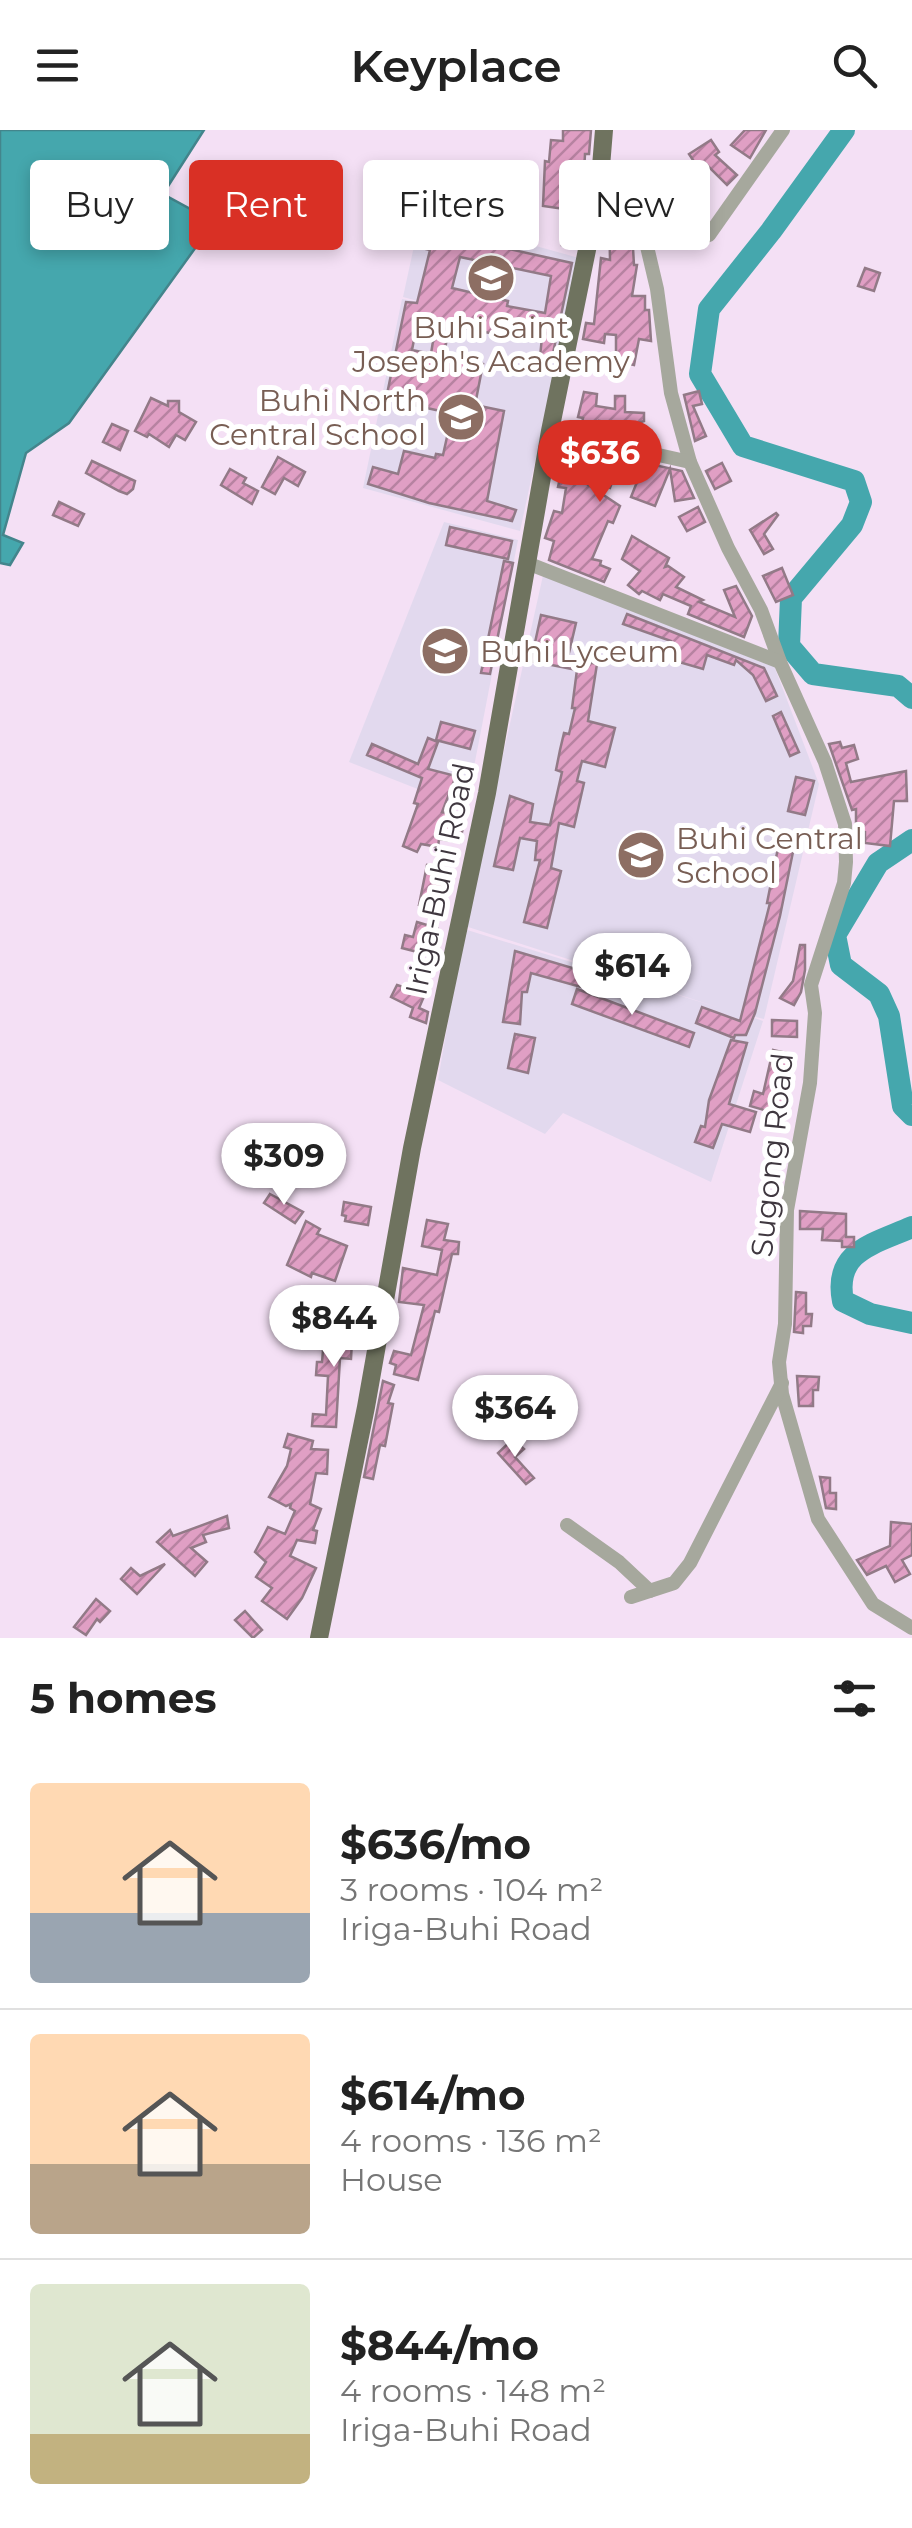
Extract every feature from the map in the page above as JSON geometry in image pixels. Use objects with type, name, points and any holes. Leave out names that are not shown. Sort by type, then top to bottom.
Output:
[{"type":"main road","name":"Iriga-Buhi Road","points":[[602,160],[604,130]]},
{"type":"main road","name":"Iriga-Buhi Road","points":[[319,1638],[416,1131],[490,775],[585,250]]},
{"type":"street","points":[[710,234],[783,130]]},
{"type":"street","name":"Sugong Road","points":[[648,250],[671,392],[690,462],[761,610],[825,762],[844,824],[844,883],[811,986],[814,1013],[810,1082],[788,1210],[785,1324],[779,1362],[782,1394],[818,1519],[874,1604],[912,1628]]},
{"type":"street","points":[[550,431],[690,462]]},
{"type":"street","points":[[527,563],[780,662]]},
{"type":"street","points":[[631,1597],[674,1584],[690,1563],[782,1382]]},
{"type":"street","points":[[567,1525],[619,1562],[650,1591]]},
{"type":"shaded area","name":"Buhi North Central School","points":[[539,247],[579,258],[520,531],[363,488],[402,299],[425,303],[403,297],[413,250],[539,250]]},
{"type":"shaded area","name":"Buhi Lyceum","points":[[444,522],[518,540],[466,808],[349,762]]},
{"type":"shaded area","name":"Buhi Central School","points":[[544,571],[773,663],[819,784],[764,1019],[743,1014],[763,1021],[711,1182],[563,1113],[545,1134],[438,1080],[464,929],[720,1008],[465,926]]},
{"type":"water","points":[[0,130],[204,130],[169,185],[169,160],[30,160],[30,250],[169,250],[169,197],[189,208],[189,250],[194,250],[69,423],[26,453],[3,535],[23,543],[10,565],[0,563]]},
{"type":"building","points":[[563,130],[591,130],[585,160],[559,160],[559,208],[543,206],[545,161],[549,162],[551,140],[563,141]]},
{"type":"building","points":[[745,130],[766,130],[750,158],[731,145]]},
{"type":"building","points":[[711,140],[719,152],[715,155],[737,175],[727,185],[710,168],[710,160],[693,160],[689,154]]},
{"type":"building","points":[[430,250],[514,250],[572,263],[552,358],[540,357],[542,337],[521,333],[520,339],[449,325],[444,356],[483,364],[475,405],[504,411],[487,501],[516,510],[512,521],[429,503],[368,484],[373,467],[398,474],[404,451],[435,458],[436,454],[443,455],[450,437],[454,414],[386,399],[406,302],[417,303]],"holes":[[[460,257],[551,276],[545,313],[507,306],[508,301],[452,288]],[[418,319],[436,322],[431,354],[412,350]]]},
{"type":"building","points":[[610,250],[633,250],[637,265],[632,296],[645,296],[645,310],[649,310],[651,341],[639,339],[634,365],[616,361],[616,335],[605,334],[604,343],[583,339],[586,323],[594,324],[601,258],[610,260]]},
{"type":"building","points":[[865,268],[880,273],[874,291],[858,286]]},
{"type":"building","points":[[699,391],[702,404],[693,406],[706,436],[695,441],[684,395]]},
{"type":"building","points":[[584,392],[597,394],[596,406],[615,409],[615,396],[625,396],[625,412],[644,413],[644,421],[619,429],[619,424],[599,421],[597,430],[581,427],[583,418],[578,417]]},
{"type":"building","points":[[151,398],[168,406],[168,401],[179,401],[179,412],[196,422],[185,440],[176,435],[169,447],[149,434],[147,437],[135,431]]},
{"type":"building","points":[[112,424],[128,431],[120,450],[103,442]]},
{"type":"building","points":[[570,449],[682,471],[694,498],[675,501],[670,469],[655,506],[631,497],[639,477],[615,474],[610,488],[589,480],[587,484],[620,506],[613,523],[608,521],[592,559],[610,569],[604,582],[549,560],[554,541],[545,538],[554,511],[562,513],[566,488],[558,487],[562,469]]},
{"type":"building","points":[[278,457],[305,472],[298,486],[284,478],[275,494],[262,487]]},
{"type":"building","points":[[92,461],[135,481],[133,489],[127,494],[86,473]]},
{"type":"building","points":[[722,463],[731,481],[715,489],[706,471]]},
{"type":"building","points":[[230,469],[258,491],[252,504],[221,485]]},
{"type":"building","points":[[59,502],[84,514],[78,526],[53,515]]},
{"type":"building","points":[[698,507],[705,522],[687,531],[679,517]]},
{"type":"building","points":[[776,513],[764,534],[773,549],[764,554],[750,530]]},
{"type":"building","points":[[450,527],[512,541],[508,559],[446,545]]},
{"type":"building","points":[[632,536],[669,558],[665,567],[684,577],[676,587],[735,617],[724,590],[736,586],[752,616],[744,637],[688,614],[691,606],[663,594],[660,600],[642,591],[639,594],[628,585],[640,571],[622,559]]},
{"type":"building","points":[[504,561],[513,563],[490,674],[481,673]]},
{"type":"building","points":[[782,568],[793,595],[776,602],[763,576]]},
{"type":"building","points":[[627,614],[764,668],[777,696],[766,701],[753,675],[736,660],[734,665],[707,655],[703,669],[665,658],[671,641],[623,624]]},
{"type":"building","points":[[541,615],[576,623],[568,657],[597,664],[588,721],[615,728],[605,767],[582,761],[577,781],[584,783],[574,827],[559,823],[551,868],[561,871],[547,928],[524,922],[540,860],[535,860],[537,841],[520,838],[513,870],[494,866],[510,796],[533,804],[530,822],[550,825],[562,772],[556,770],[560,750],[564,733],[569,734],[575,708],[577,670],[531,661]]},
{"type":"building","points":[[781,712],[799,752],[790,756],[773,716]]},
{"type":"building","points":[[441,722],[475,731],[470,749],[436,740]]},
{"type":"building","points":[[428,738],[438,742],[428,769],[456,776],[442,812],[465,817],[460,842],[439,839],[438,847],[421,844],[417,852],[403,846],[418,804],[414,803],[422,778],[367,755],[372,744],[418,764]]},
{"type":"building","points":[[840,742],[842,748],[854,745],[858,759],[846,763],[851,782],[906,771],[907,801],[894,801],[890,846],[865,843],[865,832],[856,831],[856,809],[852,810],[829,744]]},
{"type":"building","points":[[796,777],[814,781],[805,815],[788,811]]},
{"type":"building","points":[[779,843],[794,847],[780,916],[755,1013],[746,1035],[734,1038],[696,1023],[702,1007],[740,1021],[770,903]]},
{"type":"building","points":[[427,865],[450,869],[445,902],[439,901],[438,908],[419,905]]},
{"type":"building","points":[[417,922],[437,928],[429,955],[402,948],[405,935],[413,937]]},
{"type":"building","points":[[800,945],[805,945],[805,970],[794,1005],[780,998],[793,981]]},
{"type":"building","points":[[515,951],[586,972],[581,987],[531,973],[527,992],[522,992],[520,1024],[503,1022]]},
{"type":"building","points":[[397,985],[425,994],[419,1008],[428,1012],[426,1023],[410,1017],[413,1008],[391,997]]},
{"type":"building","points":[[577,989],[694,1033],[689,1047],[572,1004]]},
{"type":"building","points":[[772,1020],[797,1021],[797,1037],[772,1036]]},
{"type":"building","points":[[515,1034],[535,1038],[528,1073],[508,1068]]},
{"type":"building","points":[[731,1040],[747,1043],[729,1104],[756,1112],[750,1132],[722,1124],[713,1148],[695,1142],[701,1126],[705,1127],[709,1100]]},
{"type":"building","points":[[773,1050],[795,1055],[784,1099],[790,1100],[785,1116],[750,1106],[754,1091],[763,1094]]},
{"type":"building","points":[[270,1194],[303,1212],[295,1223],[264,1203]]},
{"type":"building","points":[[344,1202],[371,1207],[368,1225],[345,1221]]},
{"type":"building","points":[[800,1211],[846,1214],[846,1237],[854,1237],[854,1247],[842,1247],[842,1241],[822,1240],[823,1229],[800,1229]]},
{"type":"building","points":[[427,1220],[448,1224],[444,1240],[459,1242],[458,1254],[452,1254],[439,1312],[435,1311],[418,1380],[394,1374],[396,1365],[390,1363],[394,1351],[411,1355],[424,1305],[399,1302],[403,1268],[437,1275],[442,1250],[422,1246]]},
{"type":"building","points":[[306,1221],[320,1229],[317,1234],[347,1246],[335,1281],[312,1273],[311,1277],[287,1265]]},
{"type":"building","points":[[796,1292],[806,1293],[806,1314],[812,1314],[811,1326],[803,1326],[803,1333],[794,1332]]},
{"type":"building","points":[[338,1318],[354,1322],[349,1341],[351,1359],[340,1358],[336,1427],[312,1426],[313,1414],[326,1415],[328,1376],[316,1375],[317,1362],[322,1362],[324,1339],[332,1340]]},
{"type":"building","points":[[797,1376],[819,1377],[818,1390],[813,1390],[813,1406],[799,1406]]},
{"type":"building","points":[[478,1379],[493,1390],[485,1401],[512,1426],[504,1435],[489,1421],[485,1427],[476,1420],[480,1414],[466,1403],[471,1396],[467,1393]]},
{"type":"building","points":[[383,1381],[394,1385],[388,1403],[393,1404],[385,1446],[380,1445],[373,1479],[364,1477]]},
{"type":"building","points":[[288,1434],[313,1441],[311,1449],[328,1450],[327,1474],[316,1473],[310,1504],[321,1509],[313,1530],[317,1531],[315,1543],[297,1540],[290,1556],[316,1568],[287,1619],[262,1601],[272,1588],[256,1577],[266,1562],[255,1552],[268,1527],[285,1534],[295,1511],[291,1504],[286,1506],[269,1497],[287,1466],[291,1449],[284,1447]]},
{"type":"building","points":[[513,1439],[524,1449],[515,1457],[534,1478],[526,1484],[498,1453]]},
{"type":"building","points":[[820,1477],[830,1478],[830,1493],[836,1493],[836,1509],[826,1508]]},
{"type":"building","points":[[227,1516],[229,1528],[203,1535],[206,1542],[191,1548],[207,1562],[195,1576],[157,1542],[170,1530],[173,1536]]},
{"type":"building","points":[[891,1522],[912,1524],[912,1555],[902,1560],[910,1574],[895,1582],[886,1566],[867,1575],[857,1560],[890,1546]]},
{"type":"building","points":[[165,1564],[137,1594],[121,1579],[131,1568],[140,1576]]},
{"type":"building","points":[[96,1599],[110,1611],[100,1622],[97,1619],[86,1635],[74,1627]]},
{"type":"building","points":[[245,1611],[262,1630],[253,1638],[235,1620]]},
{"type":"waterway","points":[[844,130],[709,309],[700,374],[743,446],[854,481],[861,502],[852,525],[791,598],[789,646],[813,674],[898,686],[912,698]]},
{"type":"waterway","points":[[912,840],[878,863],[835,935],[841,965],[879,994],[889,1016],[903,1106],[912,1115]]},
{"type":"waterway","points":[[912,1227],[859,1252],[844,1271],[842,1284],[843,1301],[870,1314],[912,1323]]},
{"type":"place","name":"Buhi Saint Joseph's Academy","points":[[491,278]]},
{"type":"place","name":"Buhi North Central School","points":[[461,417]]},
{"type":"place","name":"Buhi Lyceum","points":[[445,651]]},
{"type":"place","name":"Buhi Central School","points":[[641,855]]}]
